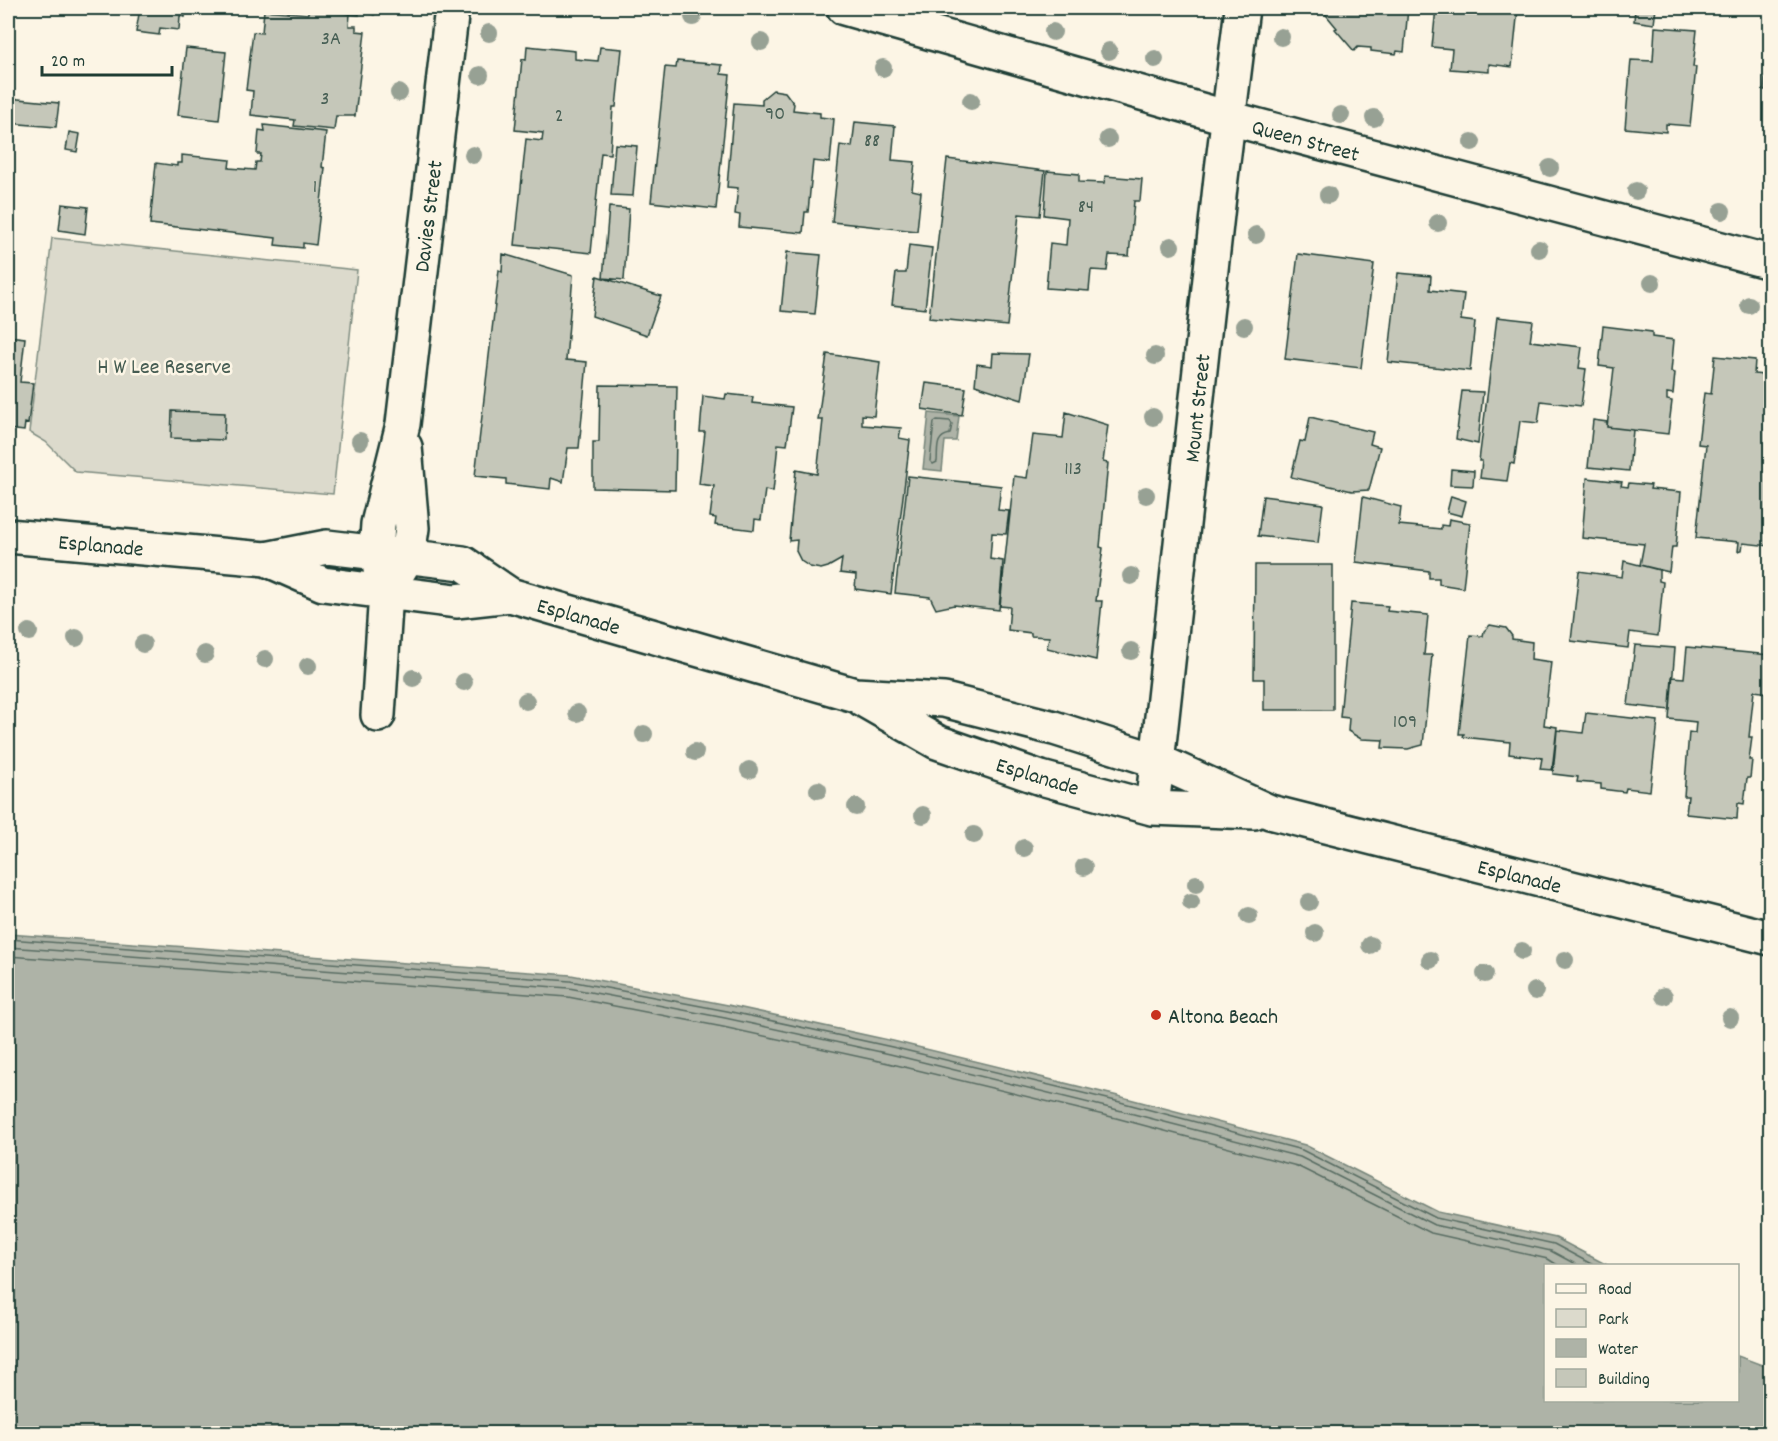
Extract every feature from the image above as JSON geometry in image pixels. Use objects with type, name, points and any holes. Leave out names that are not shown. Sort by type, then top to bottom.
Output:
[{"type":"street","name":"Davies Street","points":[[386,592],[376,553],[378,524],[403,424],[452,8]]},
{"type":"street","name":"Queen Street","points":[[844,8],[1229,118],[1770,262]]},
{"type":"street","name":"Mount Street","points":[[1152,808],[1242,8]]},
{"type":"street","name":"Davies Street","points":[[386,592],[408,556],[412,528],[403,424]]},
{"type":"street","name":"Esplanade","points":[[8,536],[266,559],[327,547],[463,563],[510,595],[855,695],[944,700],[1054,728],[1158,761],[1270,812],[1770,938]]},
{"type":"street","name":"Esplanade","points":[[266,559],[323,584],[456,601],[510,595]]},
{"type":"street","points":[[378,715],[386,592]]},
{"type":"street","name":"Esplanade","points":[[855,695],[937,742],[1041,778],[1152,808],[1270,812]]},
{"type":"green space","name":"H W Lee Reserve","points":[[52,238],[357,270],[333,494],[76,472],[46,442],[29,432]]},
{"type":"water","points":[[929,413],[959,416],[956,441],[945,441],[942,471],[923,469]]},
{"type":"water","points":[[8,934],[571,975],[728,1005],[893,1041],[1122,1097],[1305,1145],[1438,1212],[1556,1238],[1605,1264],[1544,1264],[1544,1402],[1739,1402],[1739,1356],[1770,1368],[1770,1433],[8,1433]]},
{"type":"building","points":[[90,8],[186,8],[185,17],[180,16],[179,30],[160,28],[159,35],[136,32],[139,14]]},
{"type":"building","points":[[294,8],[382,8],[374,15],[359,10],[359,15]]},
{"type":"building","points":[[1322,8],[1408,8],[1404,52],[1397,51],[1396,54],[1358,47],[1354,51],[1335,29],[1337,28]]},
{"type":"building","points":[[1436,8],[1518,8],[1512,67],[1489,64],[1489,72],[1450,69],[1452,49],[1432,47]]},
{"type":"building","points":[[1635,8],[1656,8],[1654,24],[1634,21]]},
{"type":"building","points":[[1720,8],[1754,8],[1753,11]]},
{"type":"building","points":[[308,9],[350,14],[349,26],[356,26],[356,31],[365,32],[355,116],[336,116],[334,130],[294,126],[295,120],[251,115],[253,91],[246,90],[253,32],[262,33],[264,10],[308,14]]},
{"type":"building","points":[[1655,27],[1697,30],[1690,126],[1666,124],[1666,132],[1625,128],[1631,60],[1653,61]]},
{"type":"building","points":[[1768,41],[1770,42],[1770,90],[1764,90]]},
{"type":"building","points":[[527,46],[575,51],[575,59],[598,61],[600,47],[622,49],[616,107],[613,107],[610,154],[601,153],[591,253],[515,245],[526,139],[542,141],[543,133],[515,130],[522,59],[526,60]]},
{"type":"building","points":[[186,48],[226,52],[219,120],[178,115]]},
{"type":"building","points":[[677,61],[722,65],[721,74],[730,75],[716,209],[651,202],[665,67],[676,68]]},
{"type":"building","points":[[773,90],[785,92],[794,104],[793,110],[820,113],[820,117],[834,119],[830,163],[813,161],[808,212],[805,212],[803,233],[739,227],[740,215],[735,214],[738,188],[727,187],[734,103],[762,105],[762,99]]},
{"type":"building","points":[[8,98],[59,103],[56,127],[8,123]]},
{"type":"building","points":[[855,122],[895,126],[892,160],[915,162],[912,190],[921,192],[917,231],[832,222],[840,145],[852,147]]},
{"type":"building","points":[[264,125],[326,132],[322,167],[325,168],[316,245],[303,243],[303,248],[275,245],[276,238],[150,224],[156,163],[177,166],[177,163],[182,163],[182,155],[230,160],[229,168],[255,170],[256,162],[260,162],[261,154],[257,154],[259,130],[265,131]]},
{"type":"building","points":[[69,132],[80,134],[77,152],[66,150]]},
{"type":"building","points":[[615,144],[637,146],[633,196],[611,195]]},
{"type":"building","points":[[947,159],[1045,171],[1040,216],[1019,214],[1007,326],[929,318]]},
{"type":"building","points":[[1047,171],[1079,174],[1079,182],[1104,183],[1105,176],[1142,179],[1140,201],[1134,201],[1129,256],[1109,255],[1107,271],[1091,270],[1089,291],[1046,288],[1050,243],[1066,245],[1068,218],[1044,215]]},
{"type":"building","points":[[62,204],[88,207],[85,234],[59,230]]},
{"type":"building","points":[[609,207],[629,209],[624,280],[603,278]]},
{"type":"building","points":[[909,245],[932,248],[925,309],[892,305],[896,273],[906,273]]},
{"type":"building","points":[[787,252],[821,255],[815,314],[781,311]]},
{"type":"building","points":[[503,254],[573,275],[566,360],[587,362],[579,448],[568,448],[563,482],[551,478],[550,489],[506,484],[506,479],[475,476],[499,270],[502,272]]},
{"type":"building","points":[[1298,254],[1374,264],[1361,368],[1285,359]]},
{"type":"building","points":[[1398,273],[1431,276],[1430,290],[1464,294],[1461,320],[1475,322],[1470,371],[1388,362]]},
{"type":"building","points":[[597,276],[661,296],[647,335],[592,316]]},
{"type":"building","points":[[1497,317],[1533,321],[1530,341],[1582,347],[1579,368],[1586,369],[1581,406],[1541,401],[1538,423],[1520,421],[1514,464],[1510,463],[1507,481],[1480,478],[1482,461],[1479,461]]},
{"type":"building","points":[[1603,326],[1652,332],[1652,337],[1674,340],[1671,372],[1675,373],[1673,394],[1667,393],[1667,400],[1672,401],[1668,434],[1607,427],[1614,368],[1599,366]]},
{"type":"building","points":[[8,336],[25,338],[20,382],[33,383],[28,424],[25,423],[24,431],[8,429]]},
{"type":"building","points":[[993,353],[1029,354],[1022,400],[975,385],[977,364],[992,366]]},
{"type":"building","points":[[827,354],[880,362],[874,416],[862,415],[862,425],[901,428],[899,438],[910,440],[891,594],[855,589],[856,575],[840,573],[842,559],[821,569],[810,567],[801,561],[796,551],[797,540],[789,541],[796,470],[817,474],[823,420],[818,420]]},
{"type":"building","points":[[1715,356],[1755,360],[1754,374],[1764,375],[1765,363],[1770,363],[1770,546],[1743,543],[1742,550],[1738,551],[1739,542],[1696,538],[1706,445],[1698,444],[1704,393],[1711,394]]},
{"type":"building","points":[[926,383],[966,388],[962,415],[922,409]]},
{"type":"building","points":[[600,385],[677,386],[675,490],[593,488],[593,442],[599,442]]},
{"type":"building","points":[[1462,391],[1483,392],[1478,444],[1456,439]]},
{"type":"building","points":[[726,394],[753,397],[752,403],[792,407],[787,445],[778,444],[773,492],[765,490],[761,520],[755,519],[754,530],[715,525],[716,518],[710,517],[714,486],[699,484],[705,432],[700,432],[703,396],[725,399]]},
{"type":"building","points":[[172,411],[225,413],[224,440],[171,438]]},
{"type":"building","points":[[1066,412],[1108,425],[1103,462],[1108,463],[1100,547],[1103,548],[1096,601],[1102,601],[1096,660],[1047,648],[1049,637],[1031,636],[1031,633],[1008,630],[1010,607],[1000,606],[1014,476],[1027,478],[1033,435],[1063,438]]},
{"type":"building","points":[[1310,417],[1373,432],[1370,444],[1380,447],[1369,490],[1352,491],[1291,477],[1300,441],[1305,442]]},
{"type":"building","points":[[1593,420],[1607,422],[1607,427],[1633,430],[1629,471],[1588,467]]},
{"type":"building","points":[[1451,469],[1474,471],[1473,486],[1450,485]]},
{"type":"building","points":[[908,476],[1001,486],[998,510],[1009,511],[1006,534],[992,533],[990,559],[1003,561],[999,610],[954,605],[936,609],[930,597],[895,593]]},
{"type":"building","points":[[1587,478],[1622,482],[1621,486],[1628,487],[1629,483],[1651,485],[1650,489],[1681,492],[1676,547],[1672,547],[1669,572],[1640,565],[1644,544],[1582,538]]},
{"type":"building","points":[[1263,496],[1323,504],[1318,543],[1258,536]]},
{"type":"building","points":[[1451,496],[1466,501],[1462,516],[1447,512]]},
{"type":"building","points":[[1363,497],[1401,507],[1399,525],[1441,529],[1441,525],[1448,526],[1449,519],[1470,523],[1463,588],[1439,584],[1439,578],[1429,578],[1429,571],[1356,562]]},
{"type":"building","points":[[1624,561],[1659,570],[1659,581],[1663,582],[1658,636],[1630,632],[1628,648],[1571,641],[1579,571],[1622,577]]},
{"type":"building","points":[[1255,565],[1333,565],[1333,710],[1264,710],[1264,679],[1254,679]]},
{"type":"building","points":[[1351,603],[1388,606],[1387,611],[1428,615],[1424,655],[1432,655],[1423,745],[1408,749],[1382,748],[1383,740],[1361,739],[1348,731],[1349,718],[1340,717]]},
{"type":"building","points":[[1490,625],[1506,628],[1512,639],[1532,642],[1531,659],[1551,662],[1544,725],[1557,727],[1552,770],[1540,769],[1542,758],[1509,754],[1510,742],[1463,737],[1464,734],[1459,734],[1470,635],[1483,636],[1484,631]]},
{"type":"building","points":[[1635,645],[1675,648],[1670,710],[1628,705]]},
{"type":"building","points":[[1687,647],[1770,655],[1770,693],[1754,691],[1749,737],[1752,737],[1749,760],[1752,760],[1750,778],[1747,778],[1744,804],[1738,803],[1737,819],[1686,814],[1688,796],[1684,796],[1689,732],[1695,733],[1696,722],[1669,719],[1672,677],[1684,678]]},
{"type":"building","points":[[1586,713],[1658,721],[1650,791],[1626,788],[1625,792],[1601,789],[1601,784],[1577,782],[1578,777],[1553,774],[1557,730],[1583,733]]},
{"type":"building","points":[[1770,769],[1770,811],[1766,811]]},
{"type":"place","name":"Altona Beach","points":[[1156,1015]]}]
